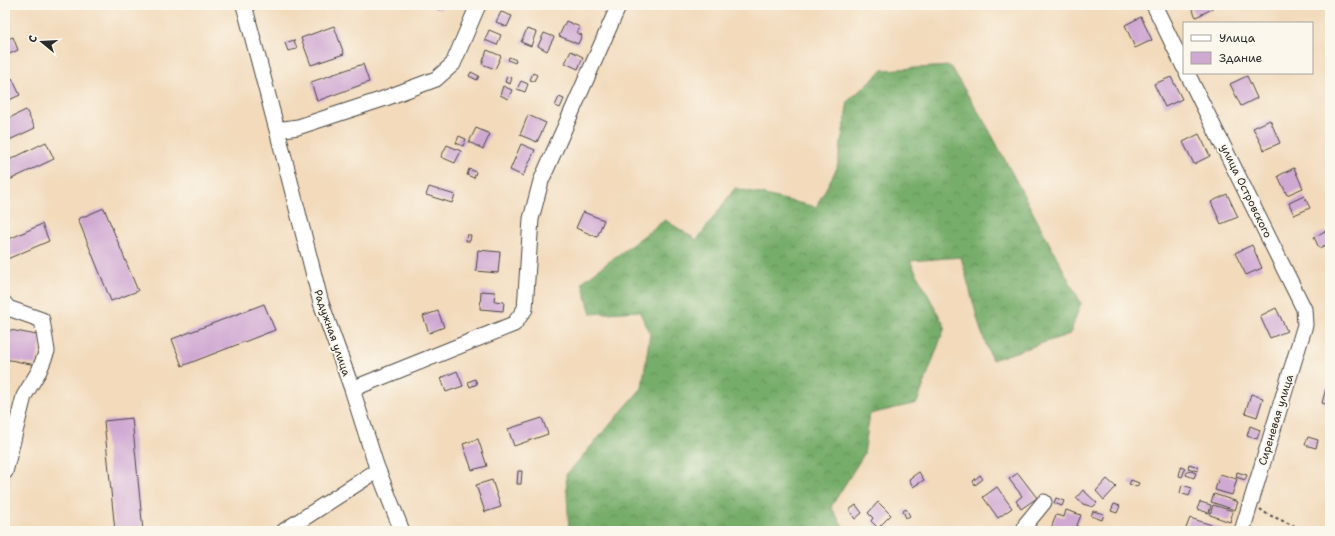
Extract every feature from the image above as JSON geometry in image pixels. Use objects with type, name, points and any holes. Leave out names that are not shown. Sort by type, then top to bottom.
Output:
[{"type":"street","name":"Радужная улица","points":[[244,5],[321,302],[352,389],[378,470],[402,531]]},
{"type":"street","points":[[277,130],[298,127],[383,99],[436,79],[453,64],[478,5]]},
{"type":"street","points":[[352,389],[514,324],[525,309],[531,219],[541,181],[619,5]]},
{"type":"street","points":[[1154,5],[1183,65]]},
{"type":"street","name":"улица Островского","points":[[1187,74],[1304,309]]},
{"type":"street","points":[[5,304],[8,308],[42,320],[47,351],[39,371],[24,396],[5,472]]},
{"type":"street","name":"Сиреневая улица","points":[[1242,531],[1305,325],[1304,309]]},
{"type":"street","points":[[284,531],[378,470]]},
{"type":"street","points":[[1024,531],[1026,524],[1044,502]]},
{"type":"path","points":[[1251,500],[1267,514],[1306,531]]},
{"type":"green space","points":[[950,66],[987,126],[1081,303],[1070,334],[992,360],[980,328],[961,257],[910,261],[945,327],[917,403],[870,414],[864,454],[831,507],[846,531],[569,531],[566,475],[642,388],[650,333],[639,311],[591,314],[582,282],[665,220],[697,240],[735,188],[816,207],[837,168],[848,101],[883,70]]},
{"type":"building","points":[[429,5],[443,5],[440,10]]},
{"type":"building","points":[[1190,5],[1211,5],[1212,9],[1196,17]]},
{"type":"building","points":[[501,12],[512,16],[507,27],[496,22]]},
{"type":"building","points":[[1141,17],[1152,40],[1135,48],[1125,25]]},
{"type":"building","points":[[566,21],[580,27],[577,33],[582,35],[578,44],[559,36]]},
{"type":"building","points":[[334,26],[344,54],[311,65],[301,38]]},
{"type":"building","points":[[527,29],[536,32],[531,46],[521,42]]},
{"type":"building","points":[[489,30],[501,35],[497,45],[485,40]]},
{"type":"building","points":[[544,33],[554,37],[547,51],[538,46]]},
{"type":"building","points":[[13,37],[18,50],[5,56],[5,40]]},
{"type":"building","points":[[294,40],[297,49],[288,51],[285,43]]},
{"type":"building","points":[[487,50],[501,56],[495,69],[482,64]]},
{"type":"building","points":[[571,51],[583,57],[578,69],[565,63]]},
{"type":"building","points":[[509,57],[516,60],[515,63],[508,60]]},
{"type":"building","points":[[363,64],[369,82],[317,101],[311,82]]},
{"type":"building","points":[[471,72],[479,76],[477,80],[469,76]]},
{"type":"building","points":[[533,73],[537,75],[534,81],[530,80]]},
{"type":"building","points":[[507,76],[512,78],[510,84],[505,82]]},
{"type":"building","points":[[1247,76],[1257,98],[1241,106],[1230,84]]},
{"type":"building","points":[[1171,77],[1182,99],[1165,107],[1154,84]]},
{"type":"building","points":[[12,78],[20,95],[5,102],[5,81]]},
{"type":"building","points":[[521,81],[528,84],[525,92],[517,89]]},
{"type":"building","points":[[503,86],[512,90],[508,99],[500,95]]},
{"type":"building","points":[[559,97],[564,99],[560,108],[555,106]]},
{"type":"building","points":[[26,110],[35,128],[5,142],[5,120]]},
{"type":"building","points":[[528,115],[546,123],[537,142],[520,135]]},
{"type":"building","points":[[1270,120],[1280,143],[1264,150],[1253,128]]},
{"type":"building","points":[[476,128],[490,134],[483,149],[469,142]]},
{"type":"building","points":[[1199,134],[1210,156],[1194,164],[1183,142]]},
{"type":"building","points":[[459,136],[466,139],[463,146],[456,143]]},
{"type":"building","points":[[46,142],[54,159],[5,182],[5,162]]},
{"type":"building","points":[[521,144],[535,150],[523,176],[510,170]]},
{"type":"building","points":[[447,145],[461,151],[455,163],[441,157]]},
{"type":"building","points":[[1294,168],[1303,188],[1287,195],[1278,176]]},
{"type":"building","points":[[469,169],[476,172],[474,178],[467,175]]},
{"type":"building","points":[[429,187],[455,195],[452,203],[426,195]]},
{"type":"building","points":[[1227,194],[1238,217],[1221,224],[1211,202]]},
{"type":"building","points":[[1304,196],[1310,208],[1294,215],[1289,203]]},
{"type":"building","points":[[104,208],[138,291],[111,301],[78,219]]},
{"type":"building","points":[[583,212],[604,220],[597,237],[576,228]]},
{"type":"building","points":[[42,224],[49,241],[5,260],[5,241]]},
{"type":"building","points":[[1325,231],[1330,243],[1319,248],[1314,237]]},
{"type":"building","points":[[467,235],[471,235],[470,241],[466,241]]},
{"type":"building","points":[[1252,245],[1262,268],[1246,275],[1235,253]]},
{"type":"building","points":[[478,250],[500,252],[498,273],[476,271]]},
{"type":"building","points":[[481,291],[495,292],[494,301],[504,302],[503,311],[480,309]]},
{"type":"building","points":[[264,304],[275,330],[182,366],[172,339]]},
{"type":"building","points":[[1276,308],[1287,331],[1270,338],[1260,316]]},
{"type":"building","points":[[438,311],[444,327],[429,333],[423,316]]},
{"type":"building","points":[[5,329],[42,336],[36,365],[5,359]]},
{"type":"building","points":[[457,371],[463,386],[446,392],[441,378]]},
{"type":"building","points":[[475,379],[477,384],[470,387],[468,382]]},
{"type":"building","points":[[1326,388],[1330,389],[1330,405],[1322,403]]},
{"type":"building","points":[[1251,394],[1263,398],[1257,417],[1245,413]]},
{"type":"building","points":[[132,418],[143,531],[115,531],[104,421]]},
{"type":"building","points":[[542,418],[548,434],[514,446],[508,429]]},
{"type":"building","points":[[1250,426],[1260,430],[1257,439],[1247,436]]},
{"type":"building","points":[[1308,437],[1318,440],[1316,448],[1305,445]]},
{"type":"building","points":[[478,439],[487,466],[472,470],[463,444]]},
{"type":"building","points":[[1189,464],[1198,467],[1197,471],[1188,468]]},
{"type":"building","points":[[1181,467],[1185,469],[1182,477],[1179,476]]},
{"type":"building","points":[[1188,470],[1196,473],[1194,478],[1186,475]]},
{"type":"building","points":[[518,471],[522,471],[521,484],[517,484]]},
{"type":"building","points":[[919,472],[924,480],[913,487],[909,479]]},
{"type":"building","points":[[1237,472],[1247,475],[1245,480],[1236,477]]},
{"type":"building","points":[[1018,473],[1037,498],[1021,509],[1016,501],[1022,496],[1009,479]]},
{"type":"building","points":[[1220,474],[1237,479],[1232,495],[1215,490]]},
{"type":"building","points":[[980,475],[983,479],[975,485],[973,481]]},
{"type":"building","points":[[1107,479],[1116,487],[1104,500],[1096,491]]},
{"type":"building","points":[[492,480],[501,507],[485,512],[476,485]]},
{"type":"building","points":[[1131,480],[1139,483],[1137,487],[1129,484]]},
{"type":"building","points":[[1182,485],[1192,488],[1189,496],[1180,493]]},
{"type":"building","points":[[997,487],[1012,508],[998,518],[983,497]]},
{"type":"building","points":[[1083,490],[1097,503],[1093,507],[1083,504],[1076,498]]},
{"type":"building","points":[[1214,494],[1238,502],[1235,510],[1211,502]]},
{"type":"building","points":[[1056,498],[1064,501],[1062,506],[1054,503]]},
{"type":"building","points":[[878,502],[891,515],[878,528],[871,521],[873,518],[868,513]]},
{"type":"building","points":[[1200,502],[1211,505],[1209,513],[1197,509]]},
{"type":"building","points":[[1114,504],[1120,506],[1117,513],[1111,511]]},
{"type":"building","points":[[856,505],[862,513],[855,519],[849,510]]},
{"type":"building","points":[[1213,505],[1233,511],[1230,522],[1210,515]]},
{"type":"building","points":[[906,509],[910,516],[906,518],[903,511]]},
{"type":"building","points":[[1066,510],[1081,515],[1076,528],[1084,531],[1050,531],[1056,515],[1064,517]]},
{"type":"building","points":[[1093,511],[1104,514],[1102,520],[1091,516]]},
{"type":"building","points":[[1190,518],[1221,528],[1220,531],[1195,531],[1186,528]]}]
